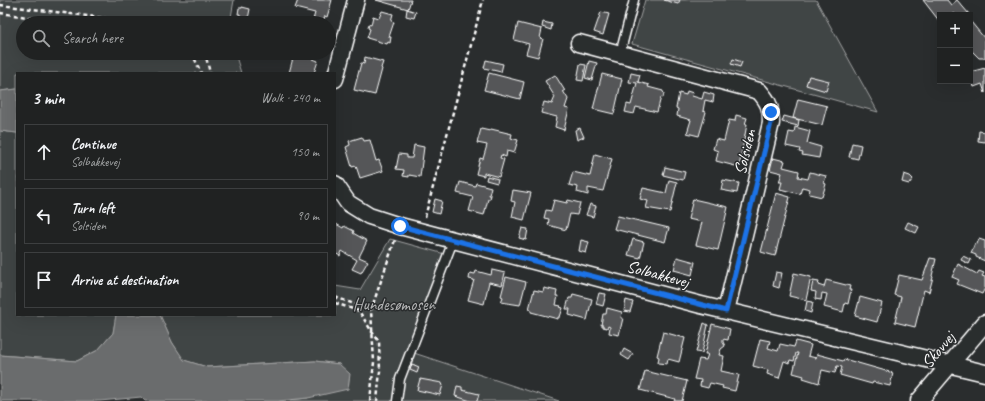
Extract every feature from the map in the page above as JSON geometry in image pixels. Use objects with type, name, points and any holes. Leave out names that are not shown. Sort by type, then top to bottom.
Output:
[{"type":"street","points":[[336,75],[356,0]]},
{"type":"street","name":"Solsiden","points":[[579,43],[759,91],[767,101],[771,112],[771,123],[726,311]]},
{"type":"street","name":"Solbakkevej","points":[[336,185],[348,203],[369,216],[400,226],[726,311],[985,372]]},
{"type":"street","name":"Skovvej","points":[[919,401],[985,323]]},
{"type":"lane","points":[[620,54],[634,0]]},
{"type":"lane","points":[[397,401],[400,379],[454,241]]},
{"type":"path","points":[[421,231],[482,0]]},
{"type":"path","points":[[0,4],[91,16]]},
{"type":"path","points":[[0,13],[20,16]]},
{"type":"path","points":[[194,60],[200,72]]},
{"type":"path","points":[[207,60],[210,72]]},
{"type":"path","points":[[370,401],[374,362],[371,310],[400,226]]},
{"type":"path","points":[[336,297],[371,310]]},
{"type":"path","points":[[336,303],[359,311],[379,341],[380,371],[377,401]]},
{"type":"green space","points":[[0,0],[234,0],[231,16],[16,16],[16,60],[237,60],[241,72],[16,72],[16,89],[0,91]]},
{"type":"green space","points":[[645,0],[816,0],[878,112],[632,44]]},
{"type":"green space","points":[[0,131],[16,133],[16,316],[116,316],[113,333],[98,350],[77,361],[0,355]]},
{"type":"green space","name":"Hundesømosen","points":[[390,239],[452,256],[414,353],[559,401],[279,401],[308,398],[339,364],[315,361],[207,367],[183,360],[172,342],[160,316],[336,316],[336,286],[360,290]]},
{"type":"shaded area","points":[[16,89],[16,133],[0,131],[0,91]]},
{"type":"shaded area","points":[[116,316],[160,316],[172,342],[184,360],[207,367],[315,361],[339,364],[350,374],[348,389],[308,398],[279,401],[145,401],[141,397],[100,401],[0,401],[0,355],[77,361],[98,350],[113,333]]},
{"type":"building","points":[[298,0],[332,0],[327,16],[314,16],[315,13],[295,8]]},
{"type":"building","points":[[376,0],[411,0],[408,9]]},
{"type":"building","points":[[664,0],[680,0],[678,4]]},
{"type":"building","points":[[923,0],[947,0],[951,5],[957,0],[967,12],[937,12],[937,18]]},
{"type":"building","points":[[239,8],[250,9],[249,16],[240,16],[240,14],[238,14]]},
{"type":"building","points":[[407,9],[416,12],[414,18],[406,16]]},
{"type":"building","points":[[382,11],[393,14],[391,21],[394,22],[389,37],[391,37],[390,43],[388,42],[387,44],[367,38],[370,29],[368,28],[369,24],[371,25],[373,16],[379,18]]},
{"type":"building","points":[[601,12],[609,14],[603,35],[594,32]]},
{"type":"building","points":[[543,22],[552,24],[551,30],[542,27]]},
{"type":"building","points":[[518,23],[542,29],[540,38],[543,39],[538,57],[526,54],[529,44],[514,40]]},
{"type":"building","points":[[973,24],[985,39],[985,58],[979,58],[973,52]]},
{"type":"building","points":[[365,57],[383,62],[375,95],[354,90],[361,63],[364,64]]},
{"type":"building","points":[[733,59],[742,62],[740,67],[731,64]]},
{"type":"building","points":[[292,60],[318,61],[314,72],[289,72]]},
{"type":"building","points":[[486,60],[503,64],[501,72],[484,68]]},
{"type":"building","points":[[589,61],[597,63],[592,80],[585,78]]},
{"type":"building","points":[[580,64],[586,65],[583,81],[577,80]]},
{"type":"building","points":[[985,68],[985,93],[982,84],[974,87],[973,71]]},
{"type":"building","points":[[489,73],[524,82],[520,99],[484,90]]},
{"type":"building","points":[[631,73],[640,75],[638,82],[649,85],[648,87],[663,91],[663,98],[661,97],[657,112],[636,107],[634,114],[625,112],[627,104],[631,105],[637,83],[629,82]]},
{"type":"building","points":[[602,74],[622,79],[614,114],[593,109]]},
{"type":"building","points":[[555,75],[568,99],[565,108],[569,109],[564,130],[555,127],[557,117],[541,113],[544,102],[552,104],[555,97],[545,81]]},
{"type":"building","points":[[809,76],[829,81],[826,91],[806,85]]},
{"type":"building","points":[[687,91],[693,93],[692,96],[702,99],[704,92],[714,95],[713,102],[705,100],[703,111],[706,112],[699,136],[687,133],[691,120],[677,116],[678,109],[676,108],[679,93],[686,95]]},
{"type":"building","points":[[798,99],[827,106],[822,125],[793,118]]},
{"type":"building","points":[[736,115],[747,118],[739,167],[716,161],[718,151],[713,149],[716,139],[724,141],[729,120],[735,121]]},
{"type":"building","points":[[784,116],[799,120],[798,126],[782,122]]},
{"type":"building","points":[[795,127],[810,131],[807,143],[821,147],[819,158],[802,155],[803,153],[799,152],[800,149],[786,146],[789,132],[794,133]]},
{"type":"building","points":[[580,128],[584,137],[577,140],[575,130]]},
{"type":"building","points":[[481,129],[490,131],[491,129],[512,134],[511,138],[518,140],[514,153],[507,151],[506,157],[501,155],[500,158],[504,159],[499,177],[484,173],[484,176],[476,174],[480,158],[483,159],[487,145],[477,143]]},
{"type":"building","points":[[979,131],[985,132],[985,142],[978,141]]},
{"type":"building","points":[[362,137],[364,141],[370,140],[376,161],[379,160],[383,171],[360,178],[356,166],[352,167],[346,147],[350,145],[349,141]]},
{"type":"building","points":[[852,143],[861,145],[858,159],[849,157]]},
{"type":"building","points":[[414,145],[424,147],[420,177],[409,175],[409,177],[403,176],[404,170],[396,169],[399,154],[407,155],[407,158],[412,158]]},
{"type":"building","points":[[595,154],[612,159],[603,191],[588,188],[588,195],[577,192],[578,187],[569,185],[573,172],[590,176]]},
{"type":"building","points":[[773,158],[785,161],[783,167],[799,171],[798,177],[808,179],[810,172],[826,176],[824,183],[826,184],[822,197],[809,194],[810,189],[802,187],[800,194],[780,189],[782,182],[779,182],[782,173],[770,170]]},
{"type":"building","points":[[665,167],[685,172],[683,180],[663,175]]},
{"type":"building","points":[[904,174],[913,179],[909,184],[902,182]]},
{"type":"building","points":[[487,176],[498,179],[497,183],[486,180]]},
{"type":"building","points":[[669,180],[677,182],[670,212],[646,208],[648,201],[640,199],[643,188],[666,193]]},
{"type":"building","points":[[723,180],[739,183],[737,193],[721,190]]},
{"type":"building","points":[[460,182],[475,186],[476,183],[491,187],[489,195],[491,195],[490,199],[488,199],[484,215],[469,211],[473,197],[457,193]]},
{"type":"building","points":[[513,190],[531,193],[524,220],[512,217],[515,202],[511,201]]},
{"type":"building","points":[[776,193],[790,197],[775,256],[761,252]]},
{"type":"building","points":[[435,199],[442,201],[439,214],[432,212]]},
{"type":"building","points":[[693,199],[728,207],[718,250],[696,245],[702,222],[688,219]]},
{"type":"building","points":[[554,200],[567,203],[568,200],[580,203],[577,215],[570,214],[566,230],[548,225],[549,219],[544,218],[546,210],[551,211]]},
{"type":"building","points":[[590,204],[596,206],[593,217],[586,215]]},
{"type":"building","points":[[618,216],[669,228],[665,242],[614,229]]},
{"type":"building","points":[[908,222],[919,227],[916,233],[905,228]]},
{"type":"building","points":[[336,224],[354,231],[353,233],[367,241],[359,257],[368,261],[361,273],[352,269],[357,260],[342,251],[340,256],[336,254]]},
{"type":"building","points":[[522,228],[528,229],[526,240],[519,238]]},
{"type":"building","points":[[633,239],[644,242],[640,258],[628,255]]},
{"type":"building","points":[[979,239],[985,241],[985,261],[971,253],[975,243],[977,244]]},
{"type":"building","points":[[581,240],[589,242],[586,253],[579,251]]},
{"type":"building","points":[[963,256],[971,260],[969,264],[961,260]]},
{"type":"building","points":[[677,257],[695,262],[692,275],[674,270]]},
{"type":"building","points":[[930,258],[936,259],[933,277],[929,292],[924,290],[915,327],[895,322],[901,297],[894,295],[899,275],[922,280]]},
{"type":"building","points":[[958,264],[977,274],[979,271],[984,273],[982,276],[985,277],[985,288],[982,294],[957,284],[959,280],[952,277]]},
{"type":"building","points":[[492,270],[505,273],[502,285],[489,282],[484,304],[468,300],[474,280],[469,279],[470,273],[475,274],[476,271],[491,275]]},
{"type":"building","points":[[776,272],[782,273],[779,288],[773,286]]},
{"type":"building","points":[[794,273],[811,277],[806,300],[789,296]]},
{"type":"building","points":[[506,277],[526,282],[520,305],[501,302]]},
{"type":"building","points":[[826,280],[850,286],[849,290],[851,290],[848,304],[845,303],[843,312],[824,307],[827,294],[822,293],[821,300],[815,299],[816,292],[811,291],[813,281],[819,282],[818,285],[824,287]]},
{"type":"building","points":[[544,288],[557,291],[556,296],[558,296],[556,305],[563,308],[558,319],[531,312],[529,309],[534,290],[543,292]]},
{"type":"building","points":[[599,293],[606,294],[603,306],[596,304]]},
{"type":"building","points":[[573,294],[592,299],[587,320],[569,315],[570,309],[566,309],[569,298],[572,298]]},
{"type":"building","points":[[860,297],[882,303],[877,322],[855,316]]},
{"type":"building","points":[[626,300],[633,302],[630,312],[624,311]]},
{"type":"building","points":[[807,301],[813,302],[811,313],[805,311]]},
{"type":"building","points":[[607,308],[622,312],[621,318],[623,318],[619,335],[609,333],[610,327],[608,326],[607,328],[601,325],[603,314],[606,314]]},
{"type":"building","points":[[704,323],[708,325],[702,353],[696,352]]},
{"type":"building","points":[[712,324],[730,329],[728,340],[723,339],[725,346],[721,349],[719,355],[724,356],[721,371],[739,375],[735,391],[710,383],[708,388],[700,386],[701,380],[694,379],[699,359],[706,360],[708,354],[705,354]]},
{"type":"building","points":[[663,332],[685,338],[679,362],[668,359],[667,364],[658,363],[659,357],[657,356]]},
{"type":"building","points":[[760,339],[770,341],[768,348],[778,351],[780,344],[794,347],[796,341],[811,345],[808,356],[816,358],[817,354],[843,361],[844,359],[893,373],[890,386],[873,382],[872,384],[840,375],[842,367],[837,366],[835,373],[822,370],[819,383],[803,378],[804,376],[793,373],[798,353],[796,353],[794,361],[790,360],[789,363],[784,361],[779,378],[767,374],[768,370],[753,366]]},
{"type":"building","points":[[624,349],[633,354],[629,360],[621,355]]},
{"type":"building","points":[[412,364],[419,367],[417,373],[410,370]]},
{"type":"building","points":[[645,371],[687,381],[682,401],[674,401],[675,399],[640,390]]},
{"type":"building","points":[[420,379],[442,383],[443,385],[440,395],[417,390]]},
{"type":"building","points":[[457,386],[462,387],[462,390],[479,394],[477,401],[471,401],[455,396]]},
{"type":"route","points":[[400,226],[726,311],[771,123],[771,112]]}]
